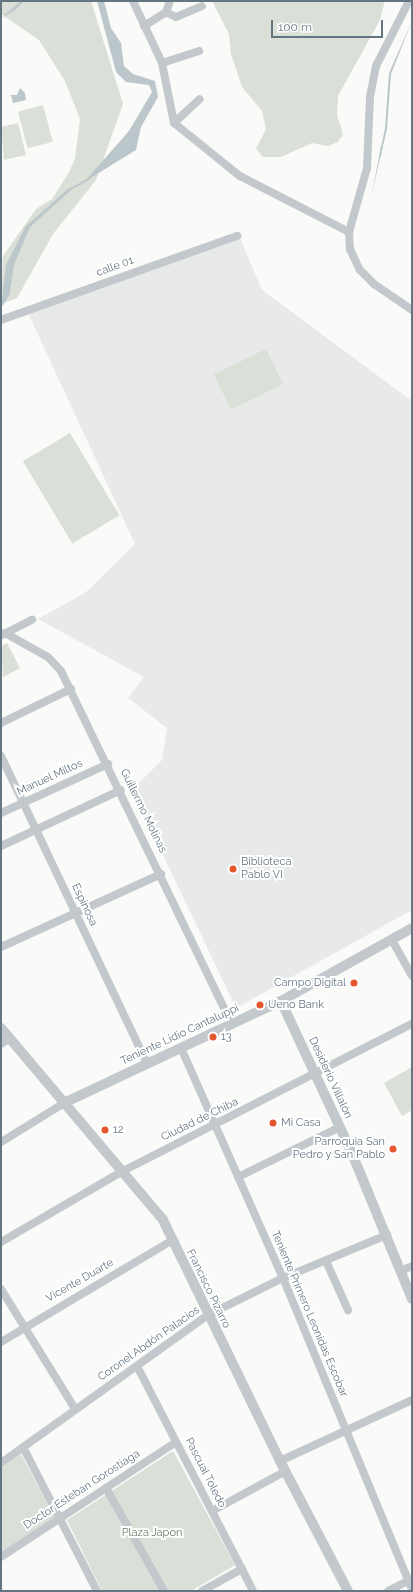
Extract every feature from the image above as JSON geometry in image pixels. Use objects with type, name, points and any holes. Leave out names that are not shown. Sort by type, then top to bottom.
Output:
[{"type":"street","points":[[133,1],[162,63],[174,123],[240,176],[349,232]]},
{"type":"street","points":[[144,26],[166,12],[170,1]]},
{"type":"street","points":[[409,1],[376,66],[370,97],[367,168],[349,232],[353,259],[364,274],[412,310]]},
{"type":"street","points":[[166,12],[176,17],[202,6]]},
{"type":"street","points":[[162,63],[199,51]]},
{"type":"street","points":[[174,123],[200,98]]},
{"type":"street","name":"calle 01","points":[[1,320],[237,236]]},
{"type":"street","points":[[3,634],[32,620]]},
{"type":"street","name":"Guillermo Molinas","points":[[3,634],[54,661],[70,689],[121,790],[232,1025]]},
{"type":"street","points":[[1,722],[70,689]]},
{"type":"street","name":"Espinosa","points":[[1,756],[147,1064]]},
{"type":"street","name":"Manuel Miltos","points":[[1,813],[108,764]]},
{"type":"street","points":[[1,846],[121,790]]},
{"type":"street","points":[[1,947],[161,874]]},
{"type":"street","name":"Teniente Lidio Cantaluppi","points":[[1,1142],[66,1102],[282,1001],[412,928]]},
{"type":"street","points":[[392,940],[412,976]]},
{"type":"street","name":"Desiderio Villalón","points":[[282,1001],[315,1076],[340,1127],[387,1235],[412,1299]]},
{"type":"street","name":"Ciudad de Chiba","points":[[1,1242],[123,1171],[315,1076],[412,1024]]},
{"type":"street","name":"Francisco Pizarro","points":[[1,1028],[66,1102],[163,1220],[171,1241],[280,1461],[348,1591]]},
{"type":"street","points":[[1,1044],[10,1038]]},
{"type":"street","name":"Teniente Primero Leonidas Escobar","points":[[181,1048],[283,1278],[410,1580],[412,1590]]},
{"type":"street","points":[[238,1177],[340,1127]]},
{"type":"street","name":"Coronel Abdón Palacios","points":[[1,1463],[208,1315],[283,1278],[387,1235]]},
{"type":"street","name":"Vicente Duarte","points":[[1,1342],[171,1241]]},
{"type":"street","points":[[326,1260],[348,1310]]},
{"type":"street","points":[[401,1271],[412,1266]]},
{"type":"street","points":[[1,1289],[75,1409]]},
{"type":"street","name":"Pascual Toledo","points":[[136,1366],[253,1591]]},
{"type":"street","points":[[280,1461],[346,1428],[412,1400]]},
{"type":"street","name":"Doctor Esteban Gorostiaga","points":[[1,1557],[176,1442]]},
{"type":"street","points":[[23,1447],[96,1591]]},
{"type":"street","points":[[212,1511],[286,1472]]},
{"type":"street","points":[[106,1488],[164,1591]]},
{"type":"street","points":[[202,1591],[242,1569]]},
{"type":"street","points":[[388,1591],[410,1580]]},
{"type":"shaded area","points":[[21,1],[24,1],[15,10],[1,18]]},
{"type":"shaded area","points":[[97,1],[104,1],[111,28],[121,43],[124,66],[133,74],[155,81],[158,97],[141,127],[136,150],[71,190],[30,227],[14,265],[9,296],[1,308],[6,265],[26,226],[68,189],[85,181],[129,131],[152,92],[149,85],[126,82],[116,72]]},
{"type":"shaded area","points":[[412,21],[391,74],[387,129],[371,197],[385,128],[389,73]]},
{"type":"shaded area","points":[[20,88],[25,93],[26,100],[13,103],[11,95],[17,95]]},
{"type":"shaded area","points":[[240,238],[262,290],[412,401],[412,910],[236,1008],[132,790],[162,760],[167,728],[128,698],[144,677],[38,619],[85,593],[135,544],[28,313]]},
{"type":"green space","points":[[1,1],[91,1],[123,104],[96,180],[53,234],[17,298],[1,304],[3,256],[36,209],[52,199],[68,174],[75,159],[80,119],[65,81],[39,40],[1,14]]},
{"type":"green space","points":[[212,1],[385,1],[380,20],[338,96],[337,115],[343,134],[338,142],[328,146],[312,143],[281,157],[263,157],[256,149],[266,129],[262,111],[242,87],[231,54],[229,34]]},
{"type":"green space","points":[[43,105],[53,142],[28,148],[18,112]]},
{"type":"green space","points":[[18,123],[26,155],[4,160],[1,127]]},
{"type":"green space","points":[[266,349],[283,384],[231,409],[214,374]]},
{"type":"green space","points":[[70,433],[119,515],[72,544],[23,461]]},
{"type":"green space","points":[[7,643],[20,668],[3,677],[1,646]]},
{"type":"green space","points":[[412,1067],[412,1110],[402,1116],[384,1083]]},
{"type":"green space","name":"Plaza Japon","points":[[173,1451],[235,1565],[191,1591],[102,1591],[67,1520]]},
{"type":"green space","points":[[21,1454],[55,1518],[1,1552],[1,1468]]},
{"type":"waterway","points":[[380,156],[382,146]]},
{"type":"waterway","points":[[78,185],[89,179]]},
{"type":"place","name":"Biblioteca Pablo VI","points":[[233,869]]},
{"type":"place","name":"Campo Digital","points":[[354,983]]},
{"type":"place","name":"Ueno Bank","points":[[260,1005]]},
{"type":"place","name":"13","points":[[213,1037]]},
{"type":"place","name":"Mi Casa","points":[[273,1123]]},
{"type":"place","name":"12","points":[[105,1130]]},
{"type":"place","name":"Parroquia San Pedro y San Pablo","points":[[393,1149]]}]
